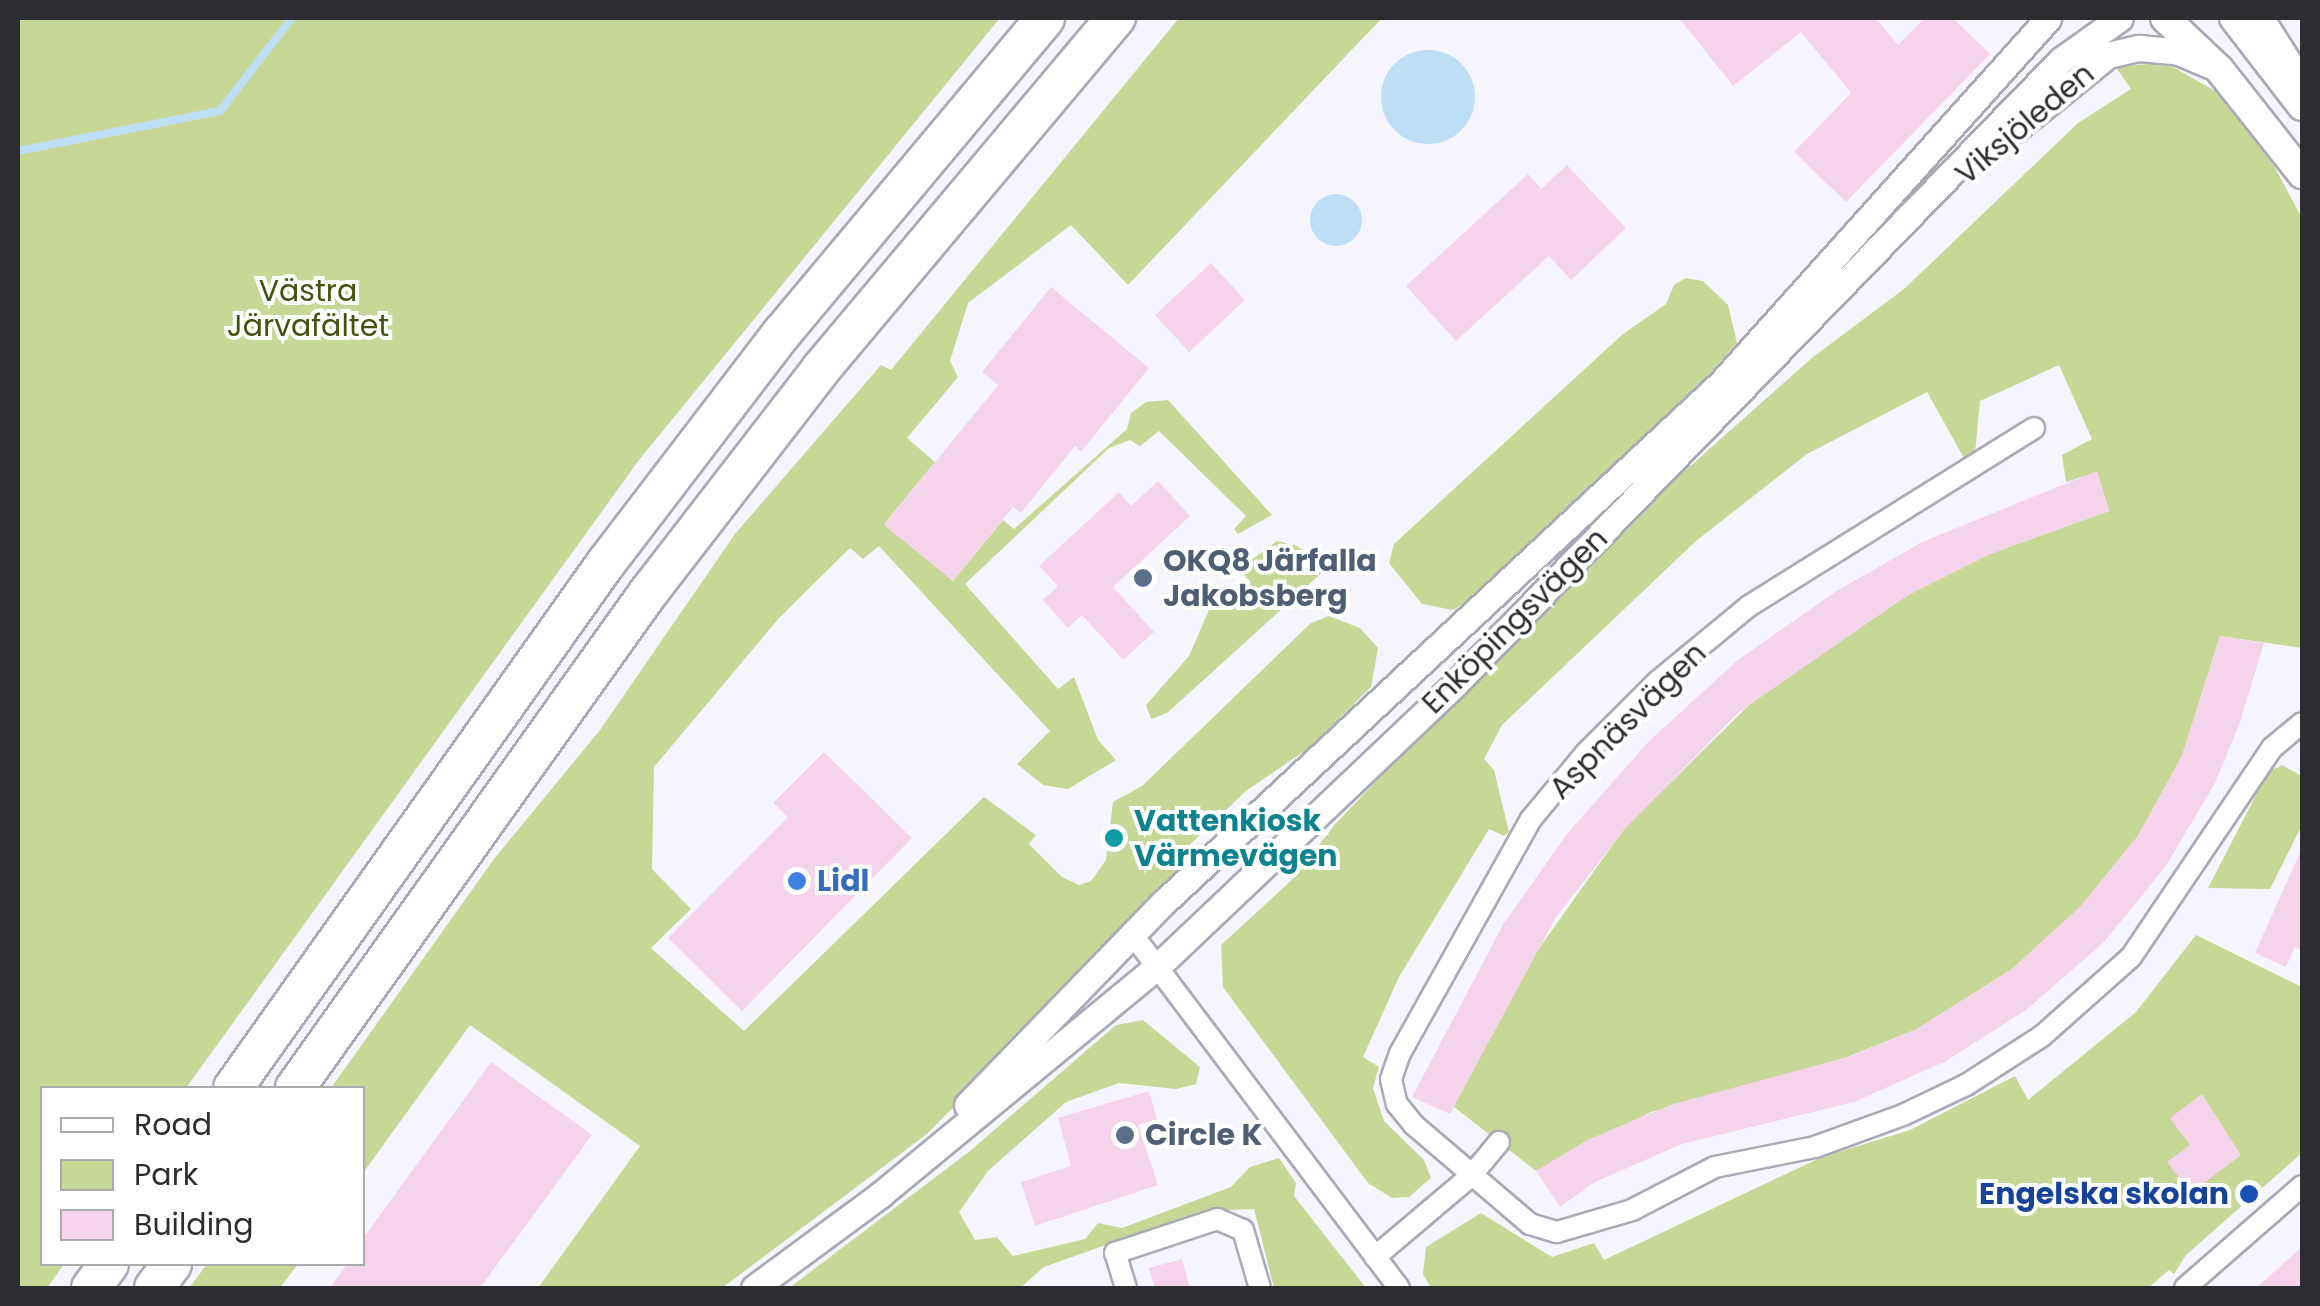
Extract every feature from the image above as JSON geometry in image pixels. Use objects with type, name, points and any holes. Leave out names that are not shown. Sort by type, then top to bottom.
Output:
[{"type":"highway","points":[[234,1086],[606,563],[782,333],[1045,18]]},
{"type":"highway","points":[[296,1086],[648,593],[820,369],[1116,18]]},
{"type":"highway","points":[[92,1288],[108,1266]]},
{"type":"highway","points":[[154,1288],[170,1266]]},
{"type":"main road","points":[[2165,18],[2219,69],[2302,174]]},
{"type":"main road","points":[[2234,18],[2302,106]]},
{"type":"main road","points":[[2258,18],[2302,86]]},
{"type":"street","name":"Enköpingsvägen","points":[[880,1195],[1133,935],[1721,383],[2048,18]]},
{"type":"street","name":"Enköpingsvägen","points":[[754,1288],[880,1195],[1157,966],[1455,684],[1900,232],[2061,60],[2120,18]]},
{"type":"street","name":"Viksjöleden","points":[[1900,232],[2075,76],[2108,55],[2139,48],[2176,51],[2219,69]]},
{"type":"street","name":"Aspnäsvägen","points":[[2034,428],[1749,606],[1658,681],[1532,819],[1428,1000],[1391,1079],[1397,1104],[1414,1125],[1530,1224],[1557,1232],[1632,1210],[1715,1167],[1815,1147],[1966,1085],[2042,1036],[2131,957],[2272,748],[2301,724]]},
{"type":"street","points":[[1133,935],[1399,1288]]},
{"type":"street","points":[[1375,1257],[1471,1176],[1499,1142]]},
{"type":"street","points":[[2185,1288],[2302,1186]]},
{"type":"street","points":[[1126,1288],[1116,1253],[1217,1219],[1242,1230],[1260,1288]]},
{"type":"green space","name":"Västra Järvafältet","points":[[18,18],[1000,18],[639,460],[187,1086],[40,1086],[40,1266],[63,1266],[47,1288],[18,1288]]},
{"type":"green space","points":[[1179,18],[1382,18],[1128,285],[1071,225],[968,303],[950,361],[958,377],[907,438],[935,462],[885,523],[953,581],[1003,520],[1014,529],[1127,429],[1131,413],[1146,402],[1168,400],[1272,515],[1238,534],[1234,529],[1246,516],[1159,431],[1140,446],[1130,440],[1109,448],[965,584],[1058,689],[1074,677],[1098,740],[1116,760],[1068,789],[1043,785],[1017,764],[1050,731],[879,546],[863,559],[850,548],[779,618],[654,767],[652,869],[691,909],[651,948],[744,1031],[984,797],[1036,835],[1029,844],[1062,877],[1079,885],[1091,881],[1106,860],[1113,802],[1142,786],[1311,623],[1329,616],[1360,628],[1378,648],[1371,687],[1312,746],[1246,791],[1178,856],[1182,874],[927,1134],[722,1288],[538,1288],[640,1146],[470,1025],[365,1170],[365,1086],[332,1086],[494,859],[600,730],[735,534],[881,365],[891,370]]},
{"type":"green space","points":[[2166,63],[2217,92],[2274,166],[2302,218],[2302,648],[2220,636],[2182,756],[2138,836],[2080,907],[2012,969],[1917,1029],[1832,1063],[1651,1112],[1536,1171],[1453,1106],[1518,978],[1624,829],[1755,699],[1908,595],[1990,554],[2109,511],[2097,472],[2066,482],[2062,455],[2092,439],[2059,365],[1980,401],[1975,454],[1964,458],[1927,392],[1807,454],[1696,541],[1502,725],[1484,759],[1494,770],[1509,832],[1504,836],[1489,829],[1399,977],[1363,1057],[1379,1067],[1373,1088],[1384,1121],[1424,1160],[1431,1178],[1409,1197],[1392,1198],[1368,1183],[1223,987],[1221,945],[1295,877],[1335,824],[1616,532],[1813,357],[1904,289],[2078,123],[2131,89],[2115,66]]},
{"type":"green space","points":[[1686,278],[1703,281],[1728,305],[1737,343],[1690,396],[1475,597],[1453,610],[1422,604],[1389,563],[1394,544],[1623,334],[1666,304],[1674,285]]},
{"type":"green space","points":[[1277,541],[1297,546],[1326,569],[1167,713],[1151,719],[1146,705],[1189,656],[1212,603],[1219,595],[1230,606],[1251,583],[1239,569]]},
{"type":"green space","points":[[2282,765],[2302,776],[2302,825],[2270,889],[2208,888],[2268,772]]},
{"type":"green space","points":[[2196,935],[2302,987],[2302,1153],[2186,1255],[2174,1274],[2169,1270],[2148,1288],[1431,1288],[1423,1274],[1426,1247],[1481,1213],[1552,1257],[1594,1243],[1604,1260],[1822,1157],[1910,1130],[2015,1076],[2028,1100],[2136,1012]]},
{"type":"green space","points":[[1143,1020],[1200,1067],[1196,1084],[1176,1089],[1119,1083],[1066,1102],[988,1171],[959,1212],[975,1240],[997,1237],[1013,1256],[1085,1239],[1098,1223],[1122,1228],[1231,1187],[1250,1167],[1279,1158],[1296,1183],[1294,1196],[1366,1288],[1274,1288],[1254,1209],[1201,1211],[1044,1267],[1020,1288],[789,1288],[970,1151],[1116,1025]]},
{"type":"green space","points":[[206,1266],[296,1266],[280,1288],[189,1288]]},
{"type":"water","points":[[1428,50],[1446,54],[1461,64],[1471,79],[1475,97],[1471,115],[1461,130],[1446,140],[1428,144],[1410,140],[1395,130],[1385,115],[1381,97],[1385,79],[1395,64],[1410,54]]},
{"type":"water","points":[[1336,194],[1354,202],[1362,220],[1354,238],[1336,246],[1318,238],[1310,220],[1318,202]]},
{"type":"building","points":[[1679,18],[1876,18],[1898,45],[1925,18],[1953,18],[1990,54],[1846,202],[1794,152],[1851,93],[1801,32],[1733,86]]},
{"type":"building","points":[[1567,165],[1626,228],[1571,280],[1549,256],[1456,341],[1406,286],[1528,174],[1541,189]]},
{"type":"building","points":[[1211,263],[1245,300],[1189,352],[1155,315]]},
{"type":"building","points":[[1051,287],[1149,368],[1081,452],[1075,446],[1021,513],[1013,507],[953,581],[884,525],[998,385],[982,372]]},
{"type":"building","points":[[2097,471],[2109,511],[1990,554],[1908,595],[1738,713],[1624,830],[1556,917],[1450,1114],[1412,1097],[1504,923],[1567,834],[1649,741],[1738,660],[1835,592],[1922,542]]},
{"type":"building","points":[[1158,481],[1190,516],[1113,587],[1154,632],[1123,660],[1082,615],[1068,628],[1043,600],[1058,586],[1039,566],[1119,492],[1131,506]]},
{"type":"building","points":[[2220,636],[2264,643],[2239,725],[2215,783],[2166,866],[2103,943],[2026,1010],[1946,1061],[1854,1102],[1682,1144],[1595,1182],[1560,1207],[1536,1171],[1587,1140],[1673,1104],[1851,1056],[1917,1029],[2012,969],[2080,907],[2138,836],[2182,756]]},
{"type":"building","name":"Lidl","points":[[824,752],[912,838],[742,1011],[668,938],[788,817],[773,803]]},
{"type":"building","points":[[2302,848],[2302,951],[2295,947],[2286,967],[2255,953]]},
{"type":"building","points":[[491,1062],[592,1135],[480,1288],[330,1288],[346,1266],[365,1266],[365,1236]]},
{"type":"building","points":[[1149,1091],[1157,1119],[1138,1125],[1158,1185],[1035,1226],[1021,1182],[1071,1166],[1058,1118]]},
{"type":"building","points":[[2202,1094],[2241,1155],[2191,1193],[2167,1162],[2190,1145],[2170,1118]]},
{"type":"building","points":[[2302,1247],[2302,1288],[2256,1288]]},
{"type":"building","points":[[1182,1259],[1190,1288],[1155,1288],[1149,1268]]},
{"type":"waterway","points":[[18,151],[220,111],[292,18]]},
{"type":"place","name":"OKQ8 Järfalla Jakobsberg","points":[[1143,578]]},
{"type":"place","name":"Vattenkiosk Värmevägen","points":[[1114,838]]},
{"type":"place","name":"Lidl","points":[[797,881]]},
{"type":"place","name":"Circle K","points":[[1125,1135]]},
{"type":"place","name":"Engelska skolan","points":[[2249,1194]]}]
